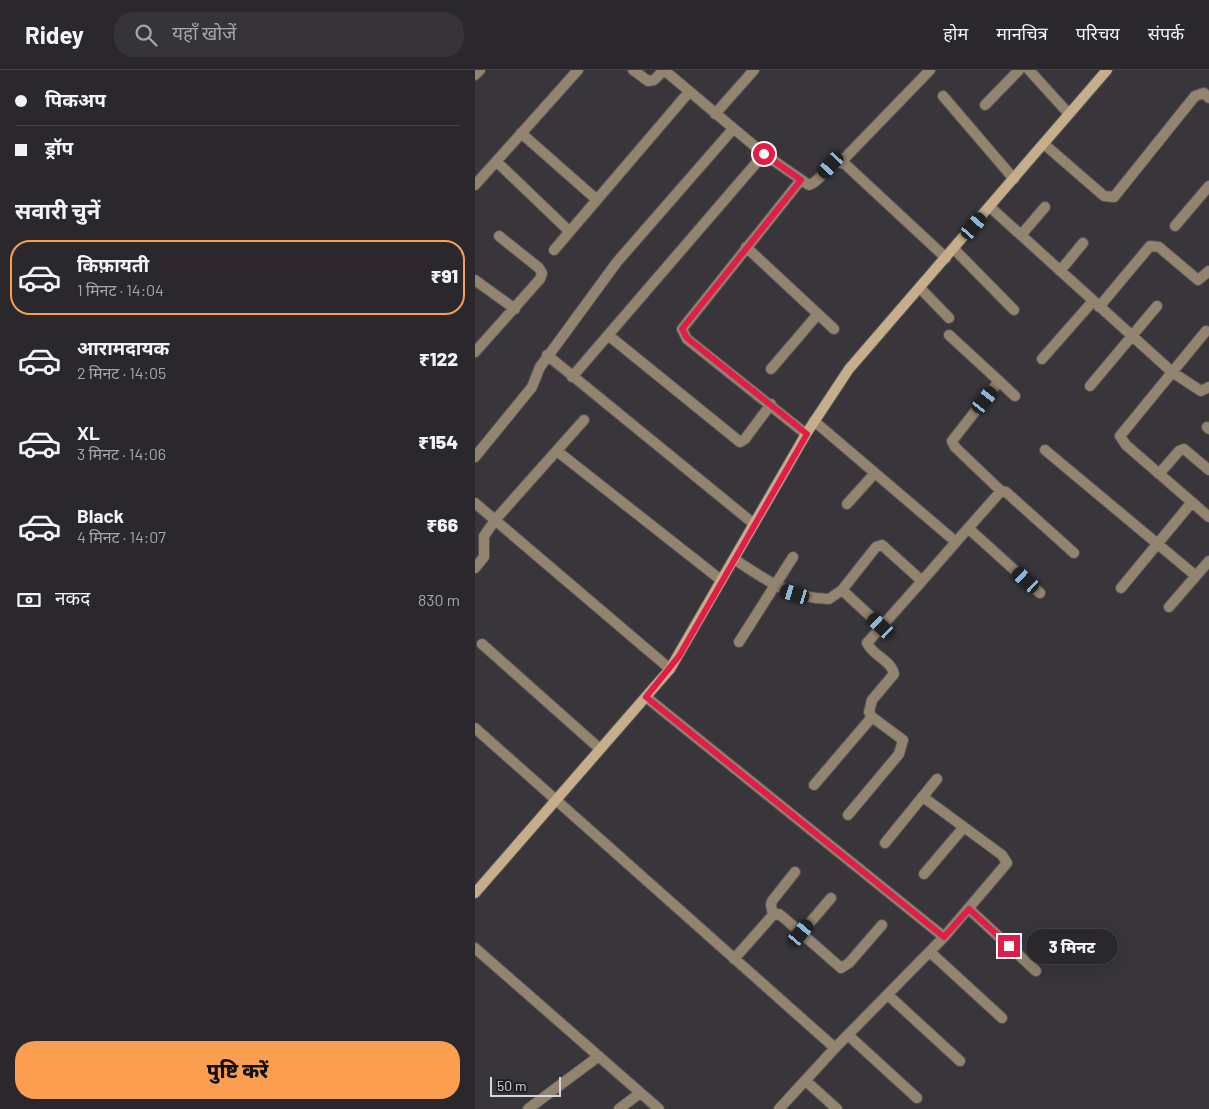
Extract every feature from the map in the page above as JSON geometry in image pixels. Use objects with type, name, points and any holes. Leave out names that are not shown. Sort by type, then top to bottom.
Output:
[{"type":"street","points":[[475,76],[480,70]]},
{"type":"street","points":[[475,185],[578,70]]},
{"type":"street","points":[[633,70],[648,81],[654,80],[664,70],[764,154],[809,184],[815,183],[831,165],[840,163],[930,70]]},
{"type":"street","points":[[715,114],[754,70]]},
{"type":"street","points":[[985,105],[1019,70]]},
{"type":"street","points":[[1029,70],[1069,114]]},
{"type":"street","points":[[475,893],[670,669],[814,421],[849,369],[1107,70]]},
{"type":"street","points":[[553,250],[689,92]]},
{"type":"street","points":[[1044,144],[1104,196],[1113,197],[1195,96],[1204,93],[1209,98]]},
{"type":"street","points":[[943,96],[1014,179]]},
{"type":"street","points":[[475,457],[532,387],[539,367],[547,355],[617,262],[733,129]]},
{"type":"street","points":[[521,133],[596,199]]},
{"type":"street","points":[[572,376],[764,154]]},
{"type":"street","points":[[497,162],[569,231]]},
{"type":"street","points":[[840,163],[946,258]]},
{"type":"street","points":[[801,180],[682,329],[687,338],[807,434]]},
{"type":"street","points":[[1175,226],[1209,186]]},
{"type":"street","points":[[990,207],[1172,372],[1201,392],[1209,386]]},
{"type":"street","points":[[1021,235],[1045,207]]},
{"type":"street","points":[[475,352],[515,309],[540,279],[542,273],[539,268],[499,236]]},
{"type":"street","points":[[1059,271],[1083,242]]},
{"type":"street","points":[[1043,360],[1145,250],[1153,245],[1159,246],[1198,280],[1209,271]]},
{"type":"street","points":[[746,247],[834,329]]},
{"type":"street","points":[[954,249],[1014,310]]},
{"type":"street","points":[[475,280],[515,309]]},
{"type":"street","points":[[920,288],[949,318]]},
{"type":"street","points":[[1090,386],[1157,306]]},
{"type":"street","points":[[771,368],[818,314]]},
{"type":"street","points":[[1206,331],[1120,436],[1127,445],[1209,517]]},
{"type":"street","points":[[608,335],[740,442],[745,439],[771,404]]},
{"type":"street","points":[[949,335],[1015,396]]},
{"type":"street","points":[[547,355],[754,524]]},
{"type":"street","points":[[999,381],[952,441],[955,447],[1001,491],[1006,492],[1074,553]]},
{"type":"street","points":[[475,568],[485,557],[484,536],[495,520],[584,420]]},
{"type":"street","points":[[814,421],[956,542]]},
{"type":"street","points":[[1159,474],[1179,450],[1184,449],[1209,470]]},
{"type":"street","points":[[1045,450],[1196,576]]},
{"type":"street","points":[[557,451],[721,580]]},
{"type":"street","points":[[847,504],[875,473]]},
{"type":"street","points":[[848,815],[899,754],[903,740],[872,717],[869,706],[894,674],[893,668],[870,649],[867,643],[1001,491]]},
{"type":"street","points":[[1121,588],[1192,502]]},
{"type":"street","points":[[475,503],[670,669]]},
{"type":"street","points":[[968,528],[1040,593]]},
{"type":"street","points":[[734,559],[774,586],[795,594],[829,599],[842,590],[879,546],[885,546],[922,581]]},
{"type":"street","points":[[739,642],[793,557]]},
{"type":"street","points":[[1169,607],[1209,561]]},
{"type":"street","points":[[842,590],[881,626]]},
{"type":"street","points":[[482,644],[600,749]]},
{"type":"street","points":[[646,697],[944,937]]},
{"type":"street","points":[[814,785],[872,717]]},
{"type":"street","points":[[475,728],[555,802],[835,1048]]},
{"type":"street","points":[[885,843],[937,779]]},
{"type":"street","points":[[779,1109],[835,1048],[944,937],[1007,863],[1002,855],[923,797]]},
{"type":"street","points":[[924,874],[964,827]]},
{"type":"street","points":[[773,915],[772,901],[795,872]]},
{"type":"street","points":[[801,933],[831,898]]},
{"type":"street","points":[[969,909],[1036,971]]},
{"type":"street","points":[[734,959],[773,915],[779,914],[841,968],[849,963],[883,925]]},
{"type":"street","points":[[475,948],[659,1109]]},
{"type":"street","points":[[930,952],[1002,1018]]},
{"type":"street","points":[[888,994],[960,1062]]},
{"type":"street","points":[[848,1035],[917,1098]]},
{"type":"street","points":[[528,1109],[599,1056]]},
{"type":"street","points":[[806,1081],[837,1109]]},
{"type":"street","points":[[619,1109],[640,1092]]},
{"type":"route","points":[[764,154],[801,180],[682,329],[683,334],[687,338],[807,434],[721,580],[679,656],[646,697],[944,937],[969,909],[1009,946]]}]
